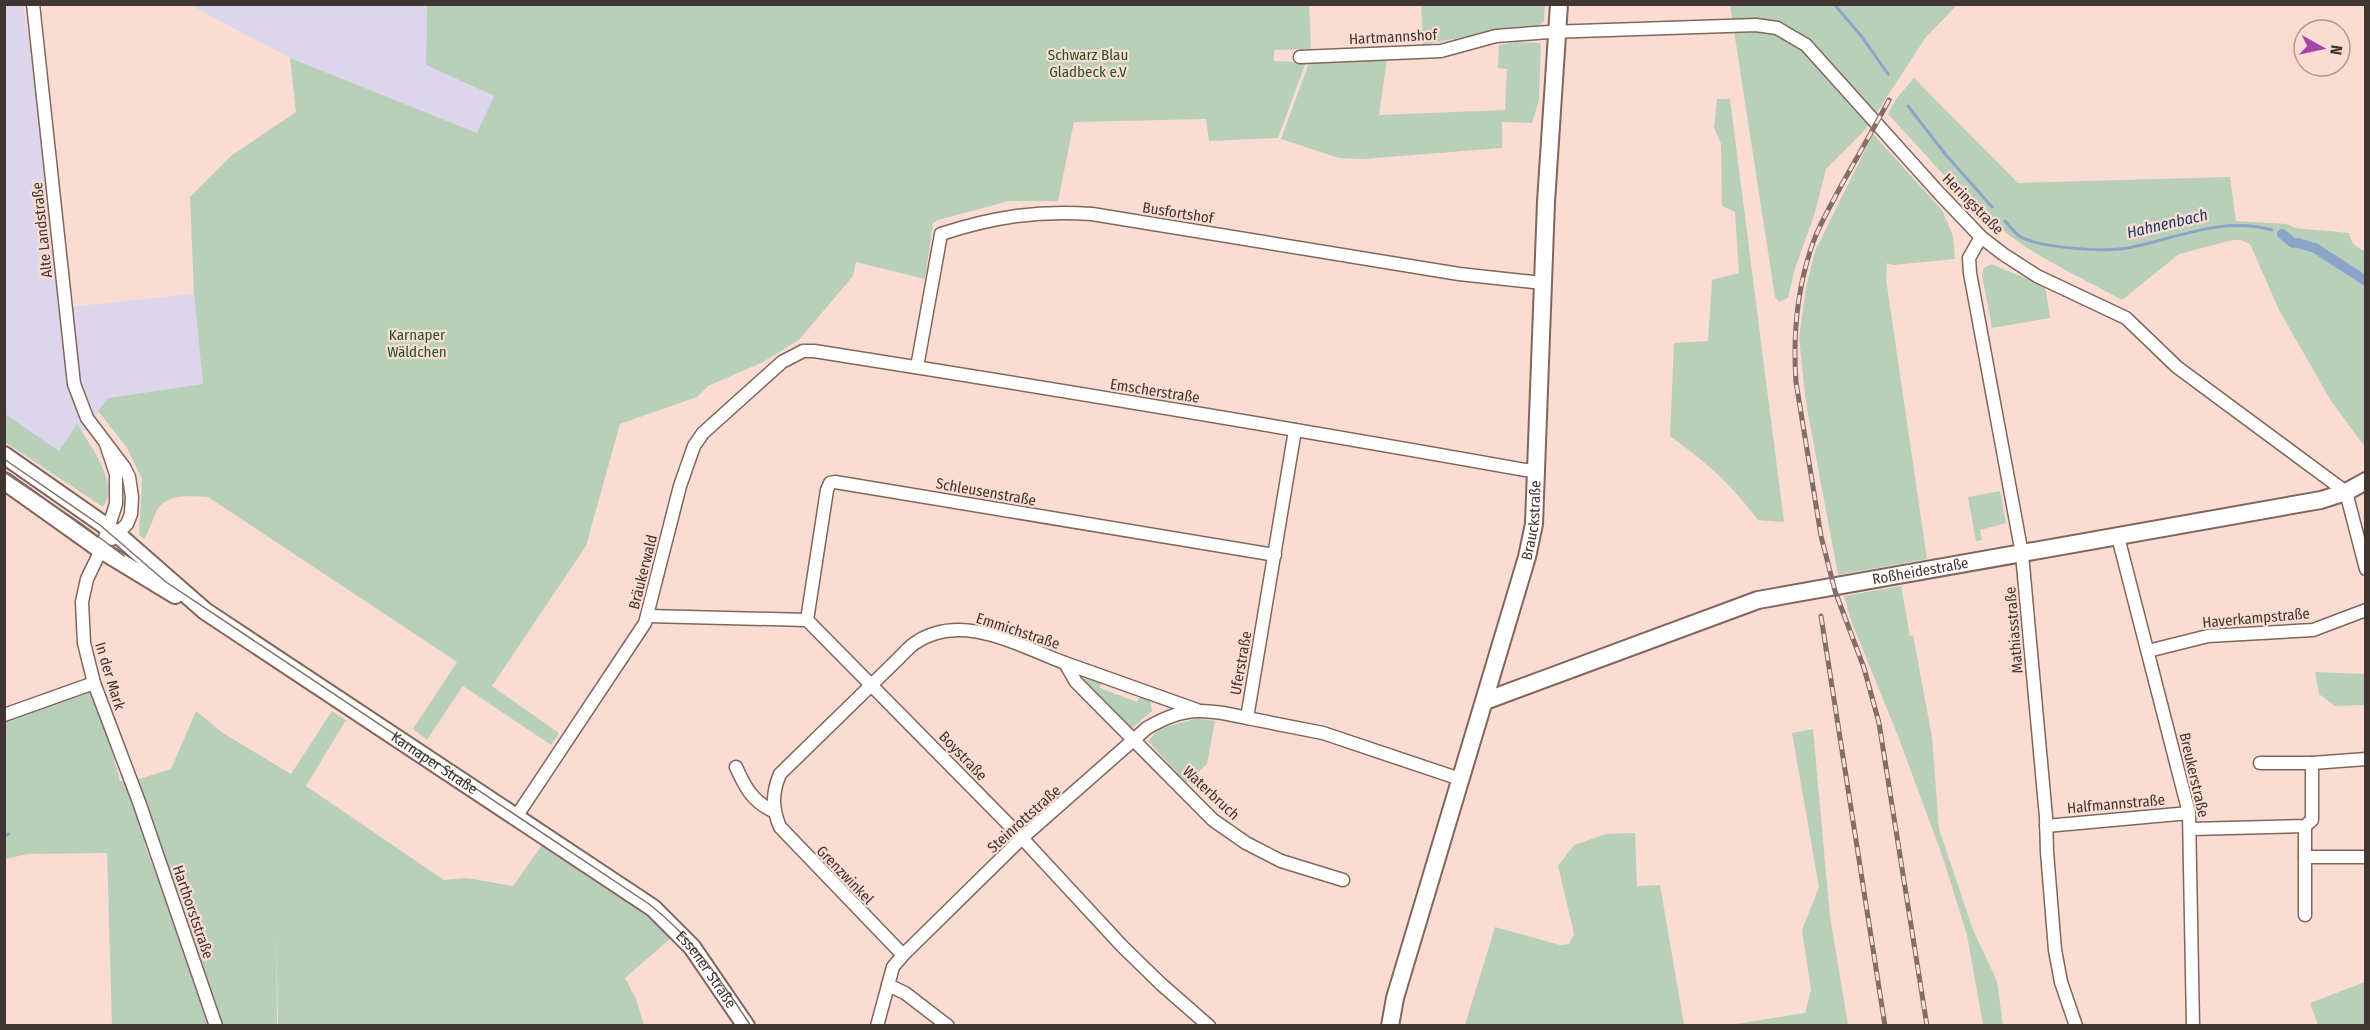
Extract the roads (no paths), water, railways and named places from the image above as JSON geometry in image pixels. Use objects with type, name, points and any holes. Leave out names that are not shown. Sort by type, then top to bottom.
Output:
[{"type":"main road","name":"Brauckstraße","points":[[1390,1021],[1527,557],[1534,524],[1546,202],[1558,4]]},
{"type":"main road","name":"Karnaper Straße","points":[[4,455],[113,531],[205,611]]},
{"type":"main road","name":"Karnaper Straße","points":[[4,481],[101,550],[205,611],[632,894],[662,917]]},
{"type":"main road","name":"Roßheidestraße","points":[[1485,701],[1758,600],[2320,500],[2346,492],[2366,481]]},
{"type":"main road","name":"Essener Straße","points":[[662,917],[692,947],[746,1026]]},
{"type":"street","name":"Alte Landstraße","points":[[33,4],[72,370],[77,393],[87,418],[124,467],[129,477],[132,496],[131,514],[127,524],[113,531],[101,550]]},
{"type":"street","name":"Heringstraße","points":[[1558,32],[1756,25],[1787,32],[1806,45],[1888,138],[1981,237],[2037,276],[2126,318],[2177,367],[2346,492]]},
{"type":"street","name":"Hartmannshof","points":[[1300,57],[1441,51],[1496,36],[1558,32]]},
{"type":"street","name":"Busfortshof","points":[[918,367],[942,234],[976,223],[1019,216],[1056,212],[1092,214],[1459,274],[1543,283]]},
{"type":"street","name":"Mathiasstraße","points":[[1981,237],[1969,258],[1970,273],[2022,554],[2055,950],[2061,982],[2076,1026]]},
{"type":"street","name":"Emscherstraße","points":[[774,369],[803,351],[814,351],[1536,472]]},
{"type":"street","name":"Bräukerwald","points":[[516,817],[648,616],[680,486],[694,446],[703,433],[774,369]]},
{"type":"street","name":"Uferstraße","points":[[1295,430],[1247,718],[1323,733],[1460,779]]},
{"type":"street","name":"Schleusenstraße","points":[[807,620],[827,490],[830,483],[835,482],[1275,555]]},
{"type":"street","points":[[2346,492],[2366,569]]},
{"type":"street","name":"Breukerstraße","points":[[2118,537],[2189,813],[2193,1026]]},
{"type":"street","name":"In der Mark","points":[[101,550],[87,579],[82,602],[84,643],[94,683],[141,808]]},
{"type":"street","name":"Haverkampstraße","points":[[2148,651],[2208,636],[2313,630],[2366,610]]},
{"type":"street","points":[[648,616],[807,620]]},
{"type":"street","name":"Boystraße","points":[[807,620],[1022,838],[1122,946],[1209,1026]]},
{"type":"street","name":"Emmichstraße","points":[[872,684],[915,643],[934,634],[959,629],[981,632],[1198,710]]},
{"type":"street","name":"Emmichstraße","points":[[1065,663],[1076,682],[1134,741]]},
{"type":"street","points":[[4,715],[94,683]]},
{"type":"street","points":[[773,811],[773,796],[780,774],[872,684]]},
{"type":"street","name":"Steinrottstraße","points":[[877,1026],[893,967],[903,955],[1022,838],[1148,728],[1170,715],[1198,710],[1247,718]]},
{"type":"street","name":"Waterbruch","points":[[1134,741],[1213,820],[1246,843],[1281,861],[1342,880]]},
{"type":"street","points":[[2260,763],[2312,763],[2366,759]]},
{"type":"street","points":[[2191,830],[2305,826],[2312,820],[2312,763]]},
{"type":"street","name":"Grenzwinkel","points":[[736,766],[751,796],[773,811],[788,838],[903,955]]},
{"type":"street","name":"Harthorststraße","points":[[141,808],[216,1026]]},
{"type":"street","name":"Halfmannstraße","points":[[2046,826],[2189,813]]},
{"type":"street","points":[[2305,826],[2305,915]]},
{"type":"street","points":[[2305,857],[2366,857]]},
{"type":"street","points":[[888,985],[905,993],[948,1026]]},
{"type":"waterway","name":"Hahnenbach","points":[[1834,4],[1862,37],[1888,74]]},
{"type":"waterway","name":"Hahnenbach","points":[[1908,106],[1946,155],[1992,207]]},
{"type":"waterway","name":"Hahnenbach","points":[[2005,221],[2019,236],[2030,241],[2089,249],[2127,248],[2216,227],[2253,226],[2272,230]]},
{"type":"waterway","name":"Hahnenbach","points":[[2282,234],[2293,243]]},
{"type":"waterway","name":"Hahnenbach","points":[[2298,243],[2315,248],[2366,281]]},
{"type":"waterway","points":[[4,836],[9,834]]},
{"type":"tram line","points":[[4,459],[100,525],[166,582],[649,904],[693,946],[717,976],[751,1026]]},
{"type":"tram line","points":[[4,472],[79,522],[124,556]]},
{"type":"railway","points":[[1889,100],[1828,210],[1812,246],[1798,302],[1795,366],[1821,536],[1835,591],[1864,668],[1879,723],[1927,1026]]},
{"type":"railway","points":[[1821,616],[1885,1026]]},
{"type":"park label","name":"Schwarz Blau Gladbeck e.V","points":[[1088,64]]},
{"type":"park label","name":"Karnaper Wäldchen","points":[[417,344]]}]
